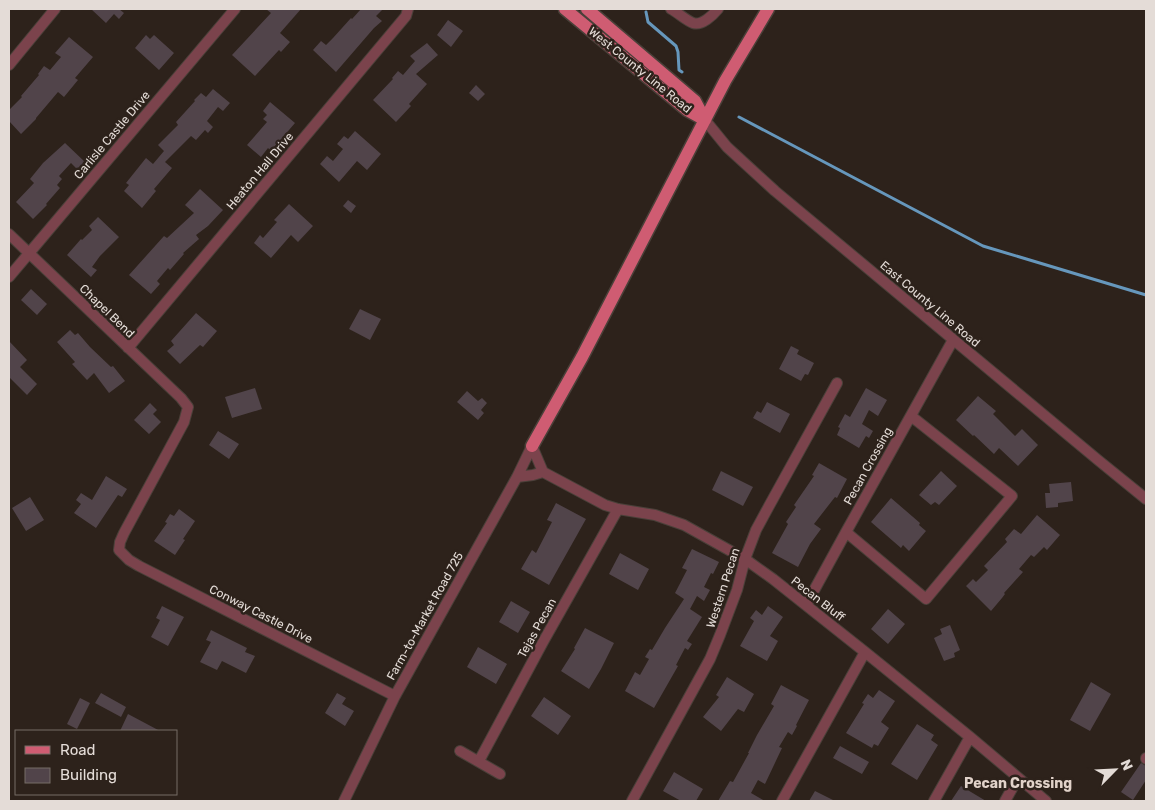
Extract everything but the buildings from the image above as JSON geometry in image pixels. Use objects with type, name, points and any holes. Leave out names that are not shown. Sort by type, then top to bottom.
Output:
[{"type":"main road","name":"West County Line Road","points":[[565,9],[687,110],[705,120]]},
{"type":"main road","points":[[532,446],[582,357],[705,120],[768,9]]},
{"type":"main road","name":"West County Line Road","points":[[594,11],[695,101],[705,120]]},
{"type":"street","points":[[9,65],[55,9]]},
{"type":"street","name":"Carlisle Castle Drive","points":[[9,277],[235,9]]},
{"type":"street","name":"Heaton Hall Drive","points":[[128,348],[400,24],[406,16],[408,9]]},
{"type":"street","points":[[671,9],[692,23],[698,23],[709,18],[718,9]]},
{"type":"street","points":[[586,25],[594,11]]},
{"type":"street","name":"East County Line Road","points":[[705,120],[727,147],[775,191],[1146,498]]},
{"type":"street","name":"Chapel Bend","points":[[9,234],[181,398],[188,407],[184,422],[124,533],[119,550]]},
{"type":"street","name":"Pecan Crossing","points":[[806,605],[953,340]]},
{"type":"street","name":"Western Pecan","points":[[632,801],[710,659],[737,590],[745,559],[756,530],[837,383]]},
{"type":"street","points":[[846,532],[926,599],[1012,496],[911,416]]},
{"type":"street","points":[[517,477],[543,472],[532,446]]},
{"type":"street","name":"Farm-to-Market Road 725","points":[[344,801],[395,696],[517,477],[532,446]]},
{"type":"street","name":"Pecan Bluff","points":[[543,472],[605,505],[655,515],[684,525],[745,559],[865,652],[1046,801]]},
{"type":"street","name":"Tejas Pecan","points":[[479,761],[618,509]]},
{"type":"street","name":"Conway Castle Drive","points":[[119,550],[129,560],[139,566],[395,696]]},
{"type":"street","points":[[782,801],[865,652]]},
{"type":"street","points":[[934,801],[970,737]]},
{"type":"street","points":[[460,751],[500,774]]},
{"type":"street","points":[[1005,801],[1018,778]]},
{"type":"waterway","points":[[646,12],[648,22],[676,46],[679,70],[682,72]]},
{"type":"waterway","points":[[739,117],[983,246],[1146,295]]},
{"type":"district","name":"Pecan Crossing","points":[[1018,783]]}]
